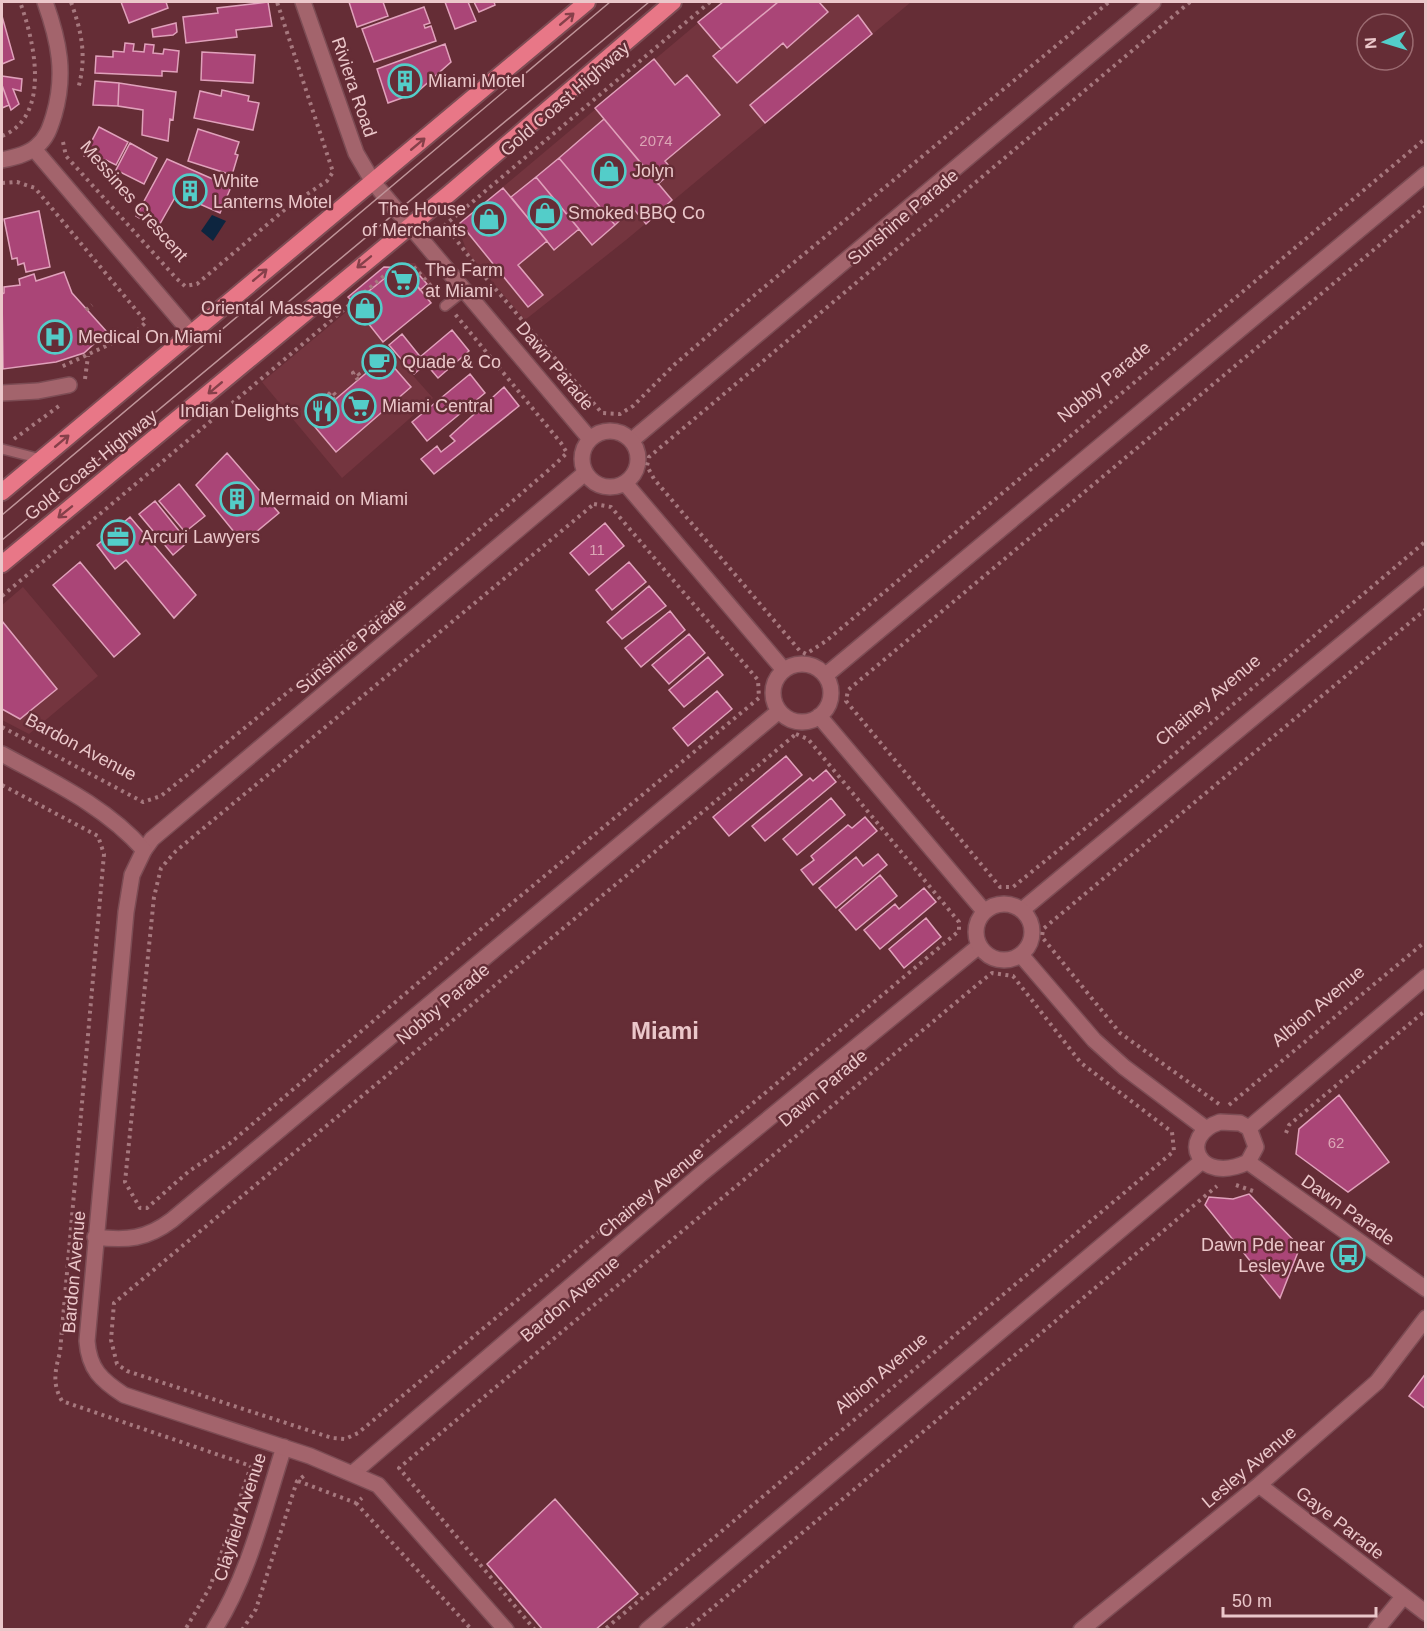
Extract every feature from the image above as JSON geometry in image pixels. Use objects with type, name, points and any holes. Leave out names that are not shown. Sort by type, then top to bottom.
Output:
[{"type":"highway","name":"Gold Coast Highway","points":[[2,492],[587,2]]},
{"type":"highway","name":"Gold Coast Highway","points":[[2,564],[410,225],[673,2]]},
{"type":"street","points":[[2,160],[34,149],[48,135],[62,80],[56,32],[45,2]]},
{"type":"street","name":"Riviera Road","points":[[303,2],[356,153],[373,182]]},
{"type":"street","name":"Sunshine Parade","points":[[632,440],[1153,2]]},
{"type":"street","points":[[34,149],[191,333]]},
{"type":"street","points":[[826,675],[1425,174]]},
{"type":"street","name":"Dawn Parade","points":[[373,182],[590,439]]},
{"type":"street","points":[[2,393],[38,391],[69,385]]},
{"type":"street","points":[[604,430],[616,431],[632,440],[637,449],[638,462],[635,472],[625,483],[606,488],[597,485],[585,473],[581,461],[582,451],[590,439],[604,430]]},
{"type":"street","name":"Sunshine Parade","points":[[144,850],[161,832],[585,473]]},
{"type":"street","points":[[625,483],[784,670]]},
{"type":"street","points":[[1022,910],[1425,574]]},
{"type":"street","points":[[797,664],[809,664],[826,675],[831,696],[828,706],[819,716],[800,721],[779,711],[774,695],[775,685],[784,670],[797,664]]},
{"type":"street","name":"Nobby Parade","points":[[96,1237],[116,1240],[140,1238],[156,1232],[172,1220],[779,711]]},
{"type":"street","points":[[819,716],[984,911]]},
{"type":"street","points":[[2,754],[102,810],[117,821],[144,850]]},
{"type":"street","name":"Bardon Avenue","points":[[144,850],[132,875],[126,912],[87,1341],[88,1358],[93,1370],[105,1383],[124,1395],[284,1447],[353,1473],[381,1487],[506,1629]]},
{"type":"street","points":[[998,903],[1010,904],[1022,910],[1031,922],[1032,935],[1029,945],[1021,955],[1000,961],[985,954],[975,934],[976,924],[984,911],[998,903]]},
{"type":"street","name":"Chainey Avenue","points":[[353,1473],[701,1174],[979,946]]},
{"type":"street","points":[[1021,955],[1094,1040],[1124,1067],[1205,1128]]},
{"type":"street","points":[[1250,1128],[1425,977]]},
{"type":"street","points":[[1220,1122],[1240,1123],[1250,1128],[1256,1148],[1248,1162],[1220,1170],[1211,1168],[1202,1161],[1197,1152],[1198,1143],[1205,1128],[1220,1122]]},
{"type":"street","points":[[647,1629],[1202,1161]]},
{"type":"street","name":"Dawn Parade","points":[[1248,1162],[1425,1289]]},
{"type":"street","name":"Lesley Avenue","points":[[1081,1629],[1259,1485],[1377,1382],[1425,1318]]},
{"type":"street","name":"Clayfield Avenue","points":[[214,1629],[234,1598],[243,1576],[284,1447]]},
{"type":"street","name":"Gaye Parade","points":[[1259,1485],[1425,1613]]},
{"type":"street","points":[[1376,1629],[1403,1597]]},
{"type":"lane","points":[[446,306],[465,290]]},
{"type":"lane","points":[[2,449],[41,459]]},
{"type":"path","points":[[2,136],[17,129],[26,115],[33,87],[33,39],[20,2]]},
{"type":"path","points":[[71,2],[81,32],[83,78],[77,92]]},
{"type":"path","name":"Messines Crescent","points":[[66,133],[62,144],[66,156],[185,286],[198,284],[289,206],[327,182],[333,172],[277,2]]},
{"type":"path","name":"Gold Coast Highway","points":[[445,225],[710,2]]},
{"type":"path","name":"Sunshine Parade","points":[[611,414],[620,414],[633,406],[674,365],[757,293],[1109,2]]},
{"type":"path","name":"Sunshine Parade","points":[[806,654],[800,651],[654,478],[647,466],[649,457],[1190,2]]},
{"type":"path","name":"Nobby Parade","points":[[806,654],[826,641],[1425,138]]},
{"type":"path","points":[[2,183],[17,182],[35,188],[146,322],[136,332],[50,370]]},
{"type":"path","name":"Chainey Avenue","points":[[1425,206],[848,690],[846,701],[1000,887],[1013,887],[1052,857],[1425,541]]},
{"type":"path","name":"Dawn Parade","points":[[445,225],[480,271],[602,413],[611,414]]},
{"type":"path","points":[[2,596],[395,266],[413,266],[446,306]]},
{"type":"path","points":[[86,310],[92,305]]},
{"type":"path","name":"Sunshine Parade","points":[[143,802],[161,796],[282,695],[324,664],[567,453],[557,437],[446,306]]},
{"type":"path","name":"Nobby Parade","points":[[594,504],[611,507],[758,680],[759,698],[494,918],[229,1144],[188,1172],[147,1208],[140,1208],[125,1182],[152,908],[156,881],[162,868],[176,851],[594,504]]},
{"type":"path","name":"Albion Avenue","points":[[1425,609],[1043,929],[1042,938],[1120,1033],[1223,1106],[1236,1101],[1425,941]]},
{"type":"path","name":"Bardon Avenue","points":[[2,727],[143,802]]},
{"type":"path","name":"Nobby Parade","points":[[796,734],[808,740],[959,922],[959,931],[364,1429],[345,1439],[332,1438],[127,1371],[117,1364],[112,1352],[114,1303],[796,734]]},
{"type":"path","name":"Dawn Parade","points":[[679,1233],[992,973]]},
{"type":"path","points":[[1286,1133],[1289,1125],[1425,1010]]},
{"type":"path","name":"Albion Avenue","points":[[604,1629],[1160,1165],[1174,1151],[1173,1142]]},
{"type":"path","points":[[686,1629],[1214,1187],[1226,1184]]},
{"type":"path","points":[[1233,1185],[1253,1191]]},
{"type":"path","name":"Bardon Avenue","points":[[536,1629],[399,1468],[679,1233]]},
{"type":"path","name":"Clayfield Avenue","points":[[185,1629],[210,1587],[251,1466],[208,1451]]},
{"type":"path","points":[[242,1629],[256,1609],[297,1481],[304,1474]]},
{"type":"path","points":[[297,1481],[356,1503],[472,1629]]},
{"type":"path","points":[[356,1503],[362,1498]]},
{"type":"shaded area","points":[[723,2],[911,2],[626,240],[525,320],[467,252],[458,227],[460,223]]},
{"type":"shaded area","points":[[405,263],[415,263],[440,293],[383,342],[433,398],[342,478],[262,382]]},
{"type":"shaded area","points":[[23,587],[98,676],[29,734],[2,720],[2,605]]},
{"type":"water","points":[[212,215],[226,221],[213,241],[201,231]]},
{"type":"building","points":[[121,2],[166,2],[168,8],[129,23]]},
{"type":"building","points":[[268,2],[272,26],[236,30],[237,37],[186,43],[183,17],[218,13],[217,8]]},
{"type":"building","points":[[349,2],[383,2],[388,16],[357,27]]},
{"type":"building","points":[[445,2],[468,2],[476,21],[455,29]]},
{"type":"building","points":[[474,2],[494,2],[495,5],[479,12]]},
{"type":"building","points":[[723,2],[778,2],[721,49],[698,22]]},
{"type":"building","points":[[778,2],[819,2],[828,12],[787,48],[783,43],[737,83],[713,56]]},
{"type":"building","points":[[424,7],[430,23],[424,25],[425,28],[431,26],[436,41],[374,62],[362,29]]},
{"type":"building","points":[[858,15],[872,34],[765,123],[750,105]]},
{"type":"building","points":[[2,16],[14,59],[2,64]]},
{"type":"building","points":[[176,23],[177,32],[173,35],[153,37],[152,29]]},
{"type":"building","points":[[125,43],[134,44],[133,51],[144,52],[145,44],[154,45],[153,53],[163,54],[164,49],[179,51],[177,72],[162,71],[162,76],[95,73],[96,56],[113,57],[113,51],[124,52]]},
{"type":"building","name":"Miami Motel","points":[[445,44],[451,62],[416,93],[388,103],[377,69]]},
{"type":"building","points":[[202,52],[255,55],[253,83],[201,80]]},
{"type":"building","points":[[654,59],[675,85],[687,75],[720,115],[665,161],[673,171],[658,184],[595,108]]},
{"type":"building","points":[[2,76],[22,79],[21,91],[13,89],[19,104],[11,110],[2,85]]},
{"type":"building","points":[[95,81],[119,83],[118,106],[93,105]]},
{"type":"building","points":[[119,83],[176,92],[168,141],[142,135],[143,110],[118,106]]},
{"type":"building","points":[[2,85],[9,105],[2,108]]},
{"type":"building","points":[[222,90],[249,96],[248,101],[259,103],[253,130],[194,118],[200,91],[221,96]]},
{"type":"building","name":"Jolyn","points":[[604,119],[672,200],[646,224],[633,208],[615,225],[559,158]]},
{"type":"building","points":[[99,127],[128,142],[116,165],[106,160],[104,165],[84,156]]},
{"type":"building","points":[[198,129],[239,142],[232,175],[188,161]]},
{"type":"building","points":[[130,143],[157,158],[144,184],[116,170]]},
{"type":"building","points":[[559,158],[615,225],[592,245],[536,177]]},
{"type":"building","name":"White Lanterns Motel","points":[[167,159],[231,187],[220,213],[177,194],[157,229],[136,216]]},
{"type":"building","name":"Smoked BBQ Co","points":[[536,177],[579,229],[554,250],[511,197]]},
{"type":"building","points":[[503,188],[547,241],[518,265],[543,295],[528,307],[460,223]]},
{"type":"building","points":[[39,211],[50,267],[26,272],[24,263],[18,265],[17,258],[12,259],[4,219]]},
{"type":"building","points":[[384,267],[413,268],[427,284],[420,290],[406,272],[395,270],[354,303],[348,297]]},
{"type":"building","points":[[395,270],[406,272],[431,303],[383,342],[353,304]]},
{"type":"building","points":[[64,272],[72,293],[107,332],[84,353],[56,362],[3,369],[2,294],[4,287],[20,285],[19,279],[34,274],[36,281]]},
{"type":"building","points":[[452,330],[469,351],[438,378],[420,357]]},
{"type":"building","points":[[402,334],[426,364],[414,374],[389,345]]},
{"type":"building","name":"Miami Central","points":[[385,357],[411,387],[336,452],[310,421]]},
{"type":"building","points":[[470,374],[485,393],[427,441],[412,422]]},
{"type":"building","points":[[504,387],[519,406],[434,474],[421,459],[437,446],[441,452],[455,441],[450,436]]},
{"type":"building","name":"Mermaid on Miami","points":[[227,453],[279,513],[243,543],[196,485]]},
{"type":"building","points":[[179,484],[205,516],[185,532],[159,501]]},
{"type":"building","points":[[155,501],[188,542],[173,555],[139,514]]},
{"type":"building","points":[[130,517],[196,595],[174,618],[126,560],[115,569],[97,545]]},
{"type":"building","points":[[605,523],[624,546],[589,575],[570,553]]},
{"type":"building","points":[[80,562],[140,634],[114,657],[53,585]]},
{"type":"building","points":[[629,562],[646,582],[612,610],[596,590]]},
{"type":"building","points":[[649,586],[666,606],[622,639],[607,622]]},
{"type":"building","points":[[670,611],[685,630],[641,667],[625,648]]},
{"type":"building","points":[[2,621],[57,689],[20,719],[2,709]]},
{"type":"building","points":[[689,634],[705,653],[669,684],[652,665]]},
{"type":"building","points":[[708,657],[723,675],[684,707],[669,690]]},
{"type":"building","points":[[717,691],[732,709],[688,746],[673,728]]},
{"type":"building","points":[[786,756],[802,775],[729,836],[713,817]]},
{"type":"building","points":[[826,770],[836,782],[765,841],[752,826],[810,778],[813,781]]},
{"type":"building","points":[[831,798],[845,815],[797,855],[783,839]]},
{"type":"building","points":[[865,817],[877,831],[813,885],[801,870],[814,860],[811,856],[848,825],[852,828]]},
{"type":"building","points":[[878,854],[887,865],[836,908],[819,888],[856,857],[863,866]]},
{"type":"building","points":[[880,875],[897,896],[856,930],[839,910]]},
{"type":"building","points":[[924,888],[936,902],[880,949],[864,930],[895,904],[899,909]]},
{"type":"building","points":[[926,918],[941,937],[904,968],[889,949]]},
{"type":"building","points":[[1339,1095],[1389,1162],[1348,1192],[1296,1154],[1299,1129]]},
{"type":"building","points":[[1249,1194],[1300,1247],[1280,1298],[1205,1205],[1209,1197],[1233,1199]]},
{"type":"building","points":[[1426,1373],[1426,1409],[1409,1396]]},
{"type":"building","points":[[555,1499],[638,1594],[595,1630],[543,1630],[487,1564]]},
{"type":"tram line","points":[[2,515],[610,2]]},
{"type":"tram line","points":[[2,540],[649,2]]},
{"type":"place","name":"Miami Motel","points":[[405,81]]},
{"type":"place","name":"Jolyn","points":[[609,171]]},
{"type":"place","name":"White Lanterns Motel","points":[[190,191]]},
{"type":"place","name":"Smoked BBQ Co","points":[[545,213]]},
{"type":"place","name":"The House of Merchants","points":[[489,219]]},
{"type":"place","name":"The Farm at Miami","points":[[402,280]]},
{"type":"place","name":"Oriental Massage","points":[[365,308]]},
{"type":"place","name":"Medical On Miami","points":[[55,337]]},
{"type":"place","name":"Quade & Co","points":[[379,362]]},
{"type":"place","name":"Miami Central","points":[[359,406]]},
{"type":"place","name":"Indian Delights","points":[[322,411]]},
{"type":"place","name":"Mermaid on Miami","points":[[237,499]]},
{"type":"place","name":"Arcuri Lawyers","points":[[118,537]]},
{"type":"place","name":"Dawn Pde near Lesley Ave","points":[[1348,1255]]},
{"type":"district","name":"Miami","points":[[665,1030]]}]
